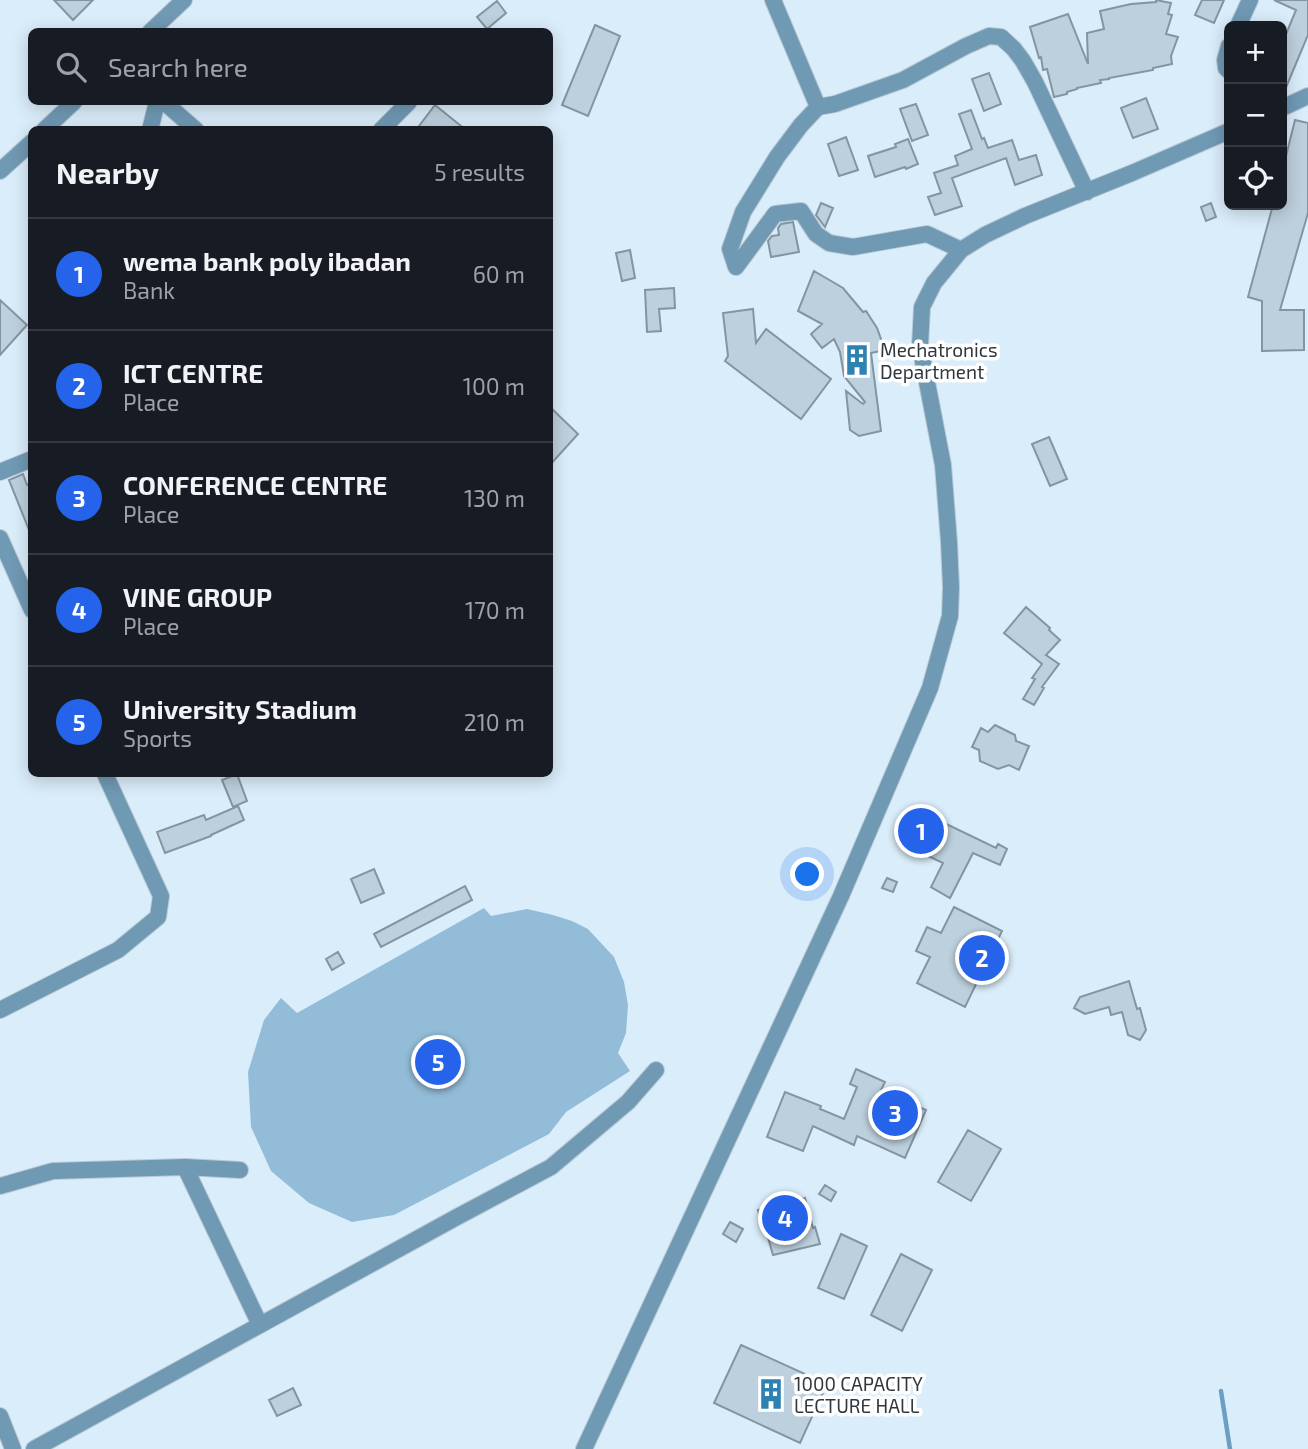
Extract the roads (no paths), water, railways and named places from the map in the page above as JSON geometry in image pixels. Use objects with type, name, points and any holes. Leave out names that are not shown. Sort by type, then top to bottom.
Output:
[{"type":"street","points":[[154,28],[184,0]]},
{"type":"street","points":[[773,0],[818,107]]},
{"type":"street","points":[[1240,21],[1250,0]]},
{"type":"street","points":[[961,250],[927,234],[853,247],[829,243],[817,234],[801,211],[775,214],[736,267],[730,249],[743,212],[777,157],[818,107],[835,104],[903,80],[989,36],[1002,37],[1023,61],[1087,192]]},
{"type":"street","points":[[1287,104],[1308,96]]},
{"type":"street","points":[[48,126],[71,105]]},
{"type":"street","points":[[151,126],[158,105]]},
{"type":"street","points":[[167,105],[191,126]]},
{"type":"street","points":[[385,126],[406,105]]},
{"type":"street","points":[[584,1449],[841,896],[930,688],[950,616],[951,587],[943,465],[920,346],[922,307],[934,283],[961,250],[985,235],[1224,133]]},
{"type":"street","points":[[0,171],[28,146]]},
{"type":"street","points":[[0,472],[28,461]]},
{"type":"street","points":[[0,538],[28,601]]},
{"type":"street","points":[[0,1010],[118,950],[158,917],[161,896],[106,777]]},
{"type":"street","points":[[34,1449],[551,1167],[628,1102],[656,1070]]},
{"type":"street","points":[[185,1167],[260,1325]]},
{"type":"street","points":[[0,1185],[53,1171],[185,1167],[240,1170]]},
{"type":"street","points":[[0,1416],[13,1449]]},
{"type":"waterway","points":[[1221,1391],[1230,1449]]},
{"type":"place","name":"Mechatronics Department","points":[[857,360]]},
{"type":"place","name":"wema bank poly ibadan","points":[[921,831]]},
{"type":"place","name":"ICT CENTRE","points":[[982,958]]},
{"type":"place","name":"University Stadium","points":[[438,1062]]},
{"type":"place","name":"CONFERENCE CENTRE","points":[[895,1113]]},
{"type":"place","name":"VINE GROUP","points":[[785,1218]]},
{"type":"place","name":"1000 CAPACITY LECTURE HALL","points":[[771,1394]]}]
